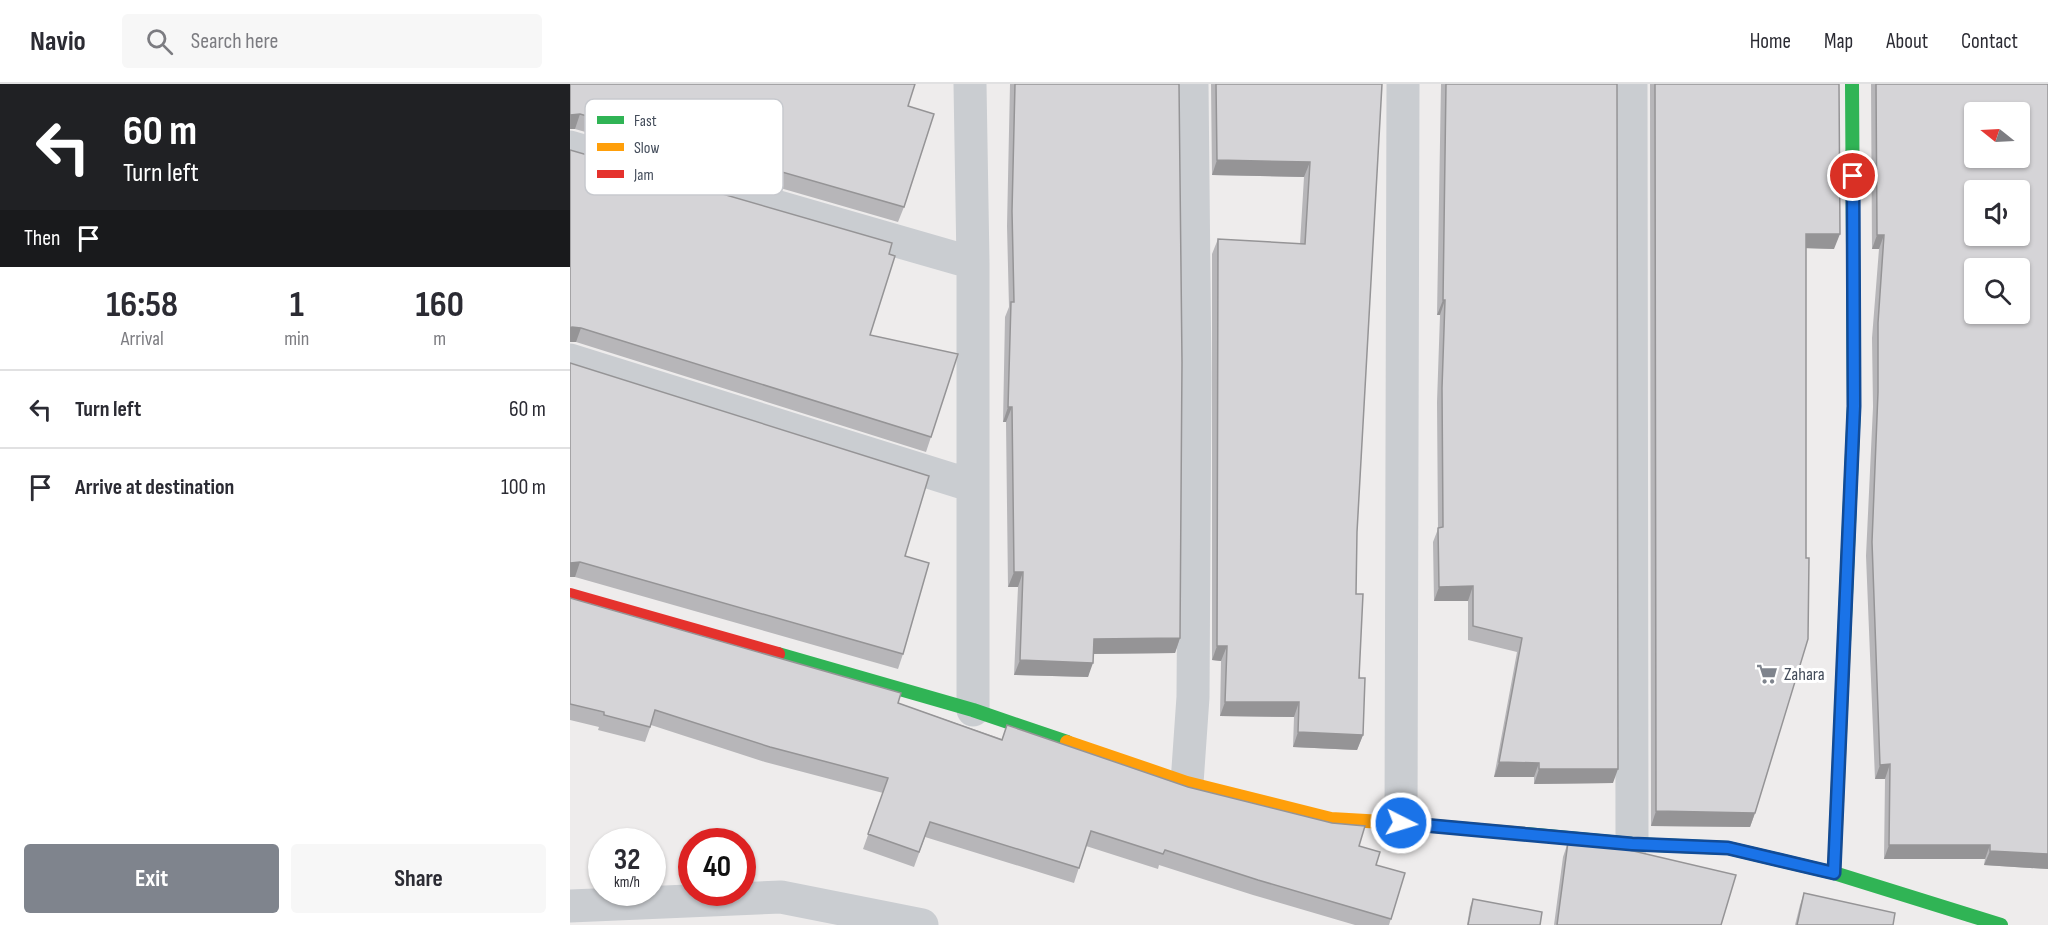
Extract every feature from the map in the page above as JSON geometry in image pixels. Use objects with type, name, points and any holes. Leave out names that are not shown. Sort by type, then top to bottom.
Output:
[{"type":"street","points":[[970,84],[974,263],[973,710]]},
{"type":"street","points":[[1187,783],[1193,697],[1195,377],[1192,84]]},
{"type":"street","points":[[1401,823],[1403,84]]},
{"type":"street","points":[[1631,84],[1632,844]]},
{"type":"street","points":[[1834,873],[1854,406],[1852,84]]},
{"type":"street","points":[[570,147],[585,151]]},
{"type":"street","points":[[737,195],[974,263]]},
{"type":"street","points":[[570,360],[973,486]]},
{"type":"street","points":[[570,595],[973,710],[1187,783],[1331,819],[1401,823],[1632,844],[1728,848],[1834,873],[2001,925]]},
{"type":"street","points":[[570,906],[777,911],[922,925]]},
{"type":"building","points":[[570,84],[915,84],[908,106],[934,114],[904,207],[783,172],[783,99],[585,99],[585,115],[570,115]]},
{"type":"building","points":[[1015,84],[1179,84],[1182,362],[1180,638],[1094,639],[1093,663],[1020,660],[1023,572],[1014,572],[1012,407],[1008,407],[1011,302],[1014,302],[1012,211]]},
{"type":"building","points":[[1216,84],[1382,84],[1357,532],[1356,594],[1363,594],[1359,678],[1365,678],[1363,735],[1298,732],[1299,702],[1225,702],[1227,646],[1217,646],[1218,239],[1305,244],[1310,162],[1217,160]]},
{"type":"building","points":[[1446,84],[1617,84],[1618,769],[1539,769],[1539,763],[1499,762],[1522,638],[1473,626],[1473,586],[1439,587],[1438,528],[1443,527],[1442,388],[1445,300],[1443,300]]},
{"type":"building","points":[[1655,84],[1839,84],[1840,234],[1806,234],[1808,639],[1755,813],[1656,811]]},
{"type":"building","points":[[1876,84],[2048,84],[2048,854],[1990,851],[1990,845],[1889,845],[1890,764],[1880,765],[1872,542],[1878,392],[1878,323],[1884,235],[1877,235]]},
{"type":"building","points":[[570,150],[585,154],[585,195],[726,195],[892,243],[889,254],[895,256],[870,335],[958,354],[931,437],[581,328],[570,328]]},
{"type":"building","points":[[570,363],[929,476],[905,556],[929,563],[903,654],[580,562],[570,563]]},
{"type":"building","points":[[570,598],[901,693],[898,703],[1002,740],[1007,725],[1188,787],[1332,823],[1365,826],[1359,846],[1380,852],[1376,865],[1405,873],[1391,919],[1165,850],[1163,854],[1091,831],[1079,868],[930,822],[919,852],[868,834],[888,778],[770,747],[655,710],[650,727],[570,704]]},
{"type":"building","points":[[1568,842],[1612,846],[1736,875],[1721,925],[1557,925]]},
{"type":"building","points":[[1804,893],[1895,913],[1893,925],[1797,925]]},
{"type":"building","points":[[1473,899],[1542,912],[1540,925],[1468,925]]},
{"type":"traffic: fast","points":[[1844,642],[1854,406],[1852,84]]},
{"type":"traffic: fast","points":[[778,654],[973,710],[1067,742]]},
{"type":"traffic: fast","points":[[1526,834],[1632,844],[1728,848],[1834,873],[2001,925]]},
{"type":"traffic: slow","points":[[1834,873],[1844,642]]},
{"type":"traffic: slow","points":[[1067,742],[1187,783],[1331,819],[1526,834]]},
{"type":"traffic: jam","points":[[570,595],[778,654]]},
{"type":"place","name":"Zahara","points":[[1767,674]]},
{"type":"route","points":[[1401,823],[1632,844],[1728,848],[1834,873],[1854,406],[1853,176]]}]
